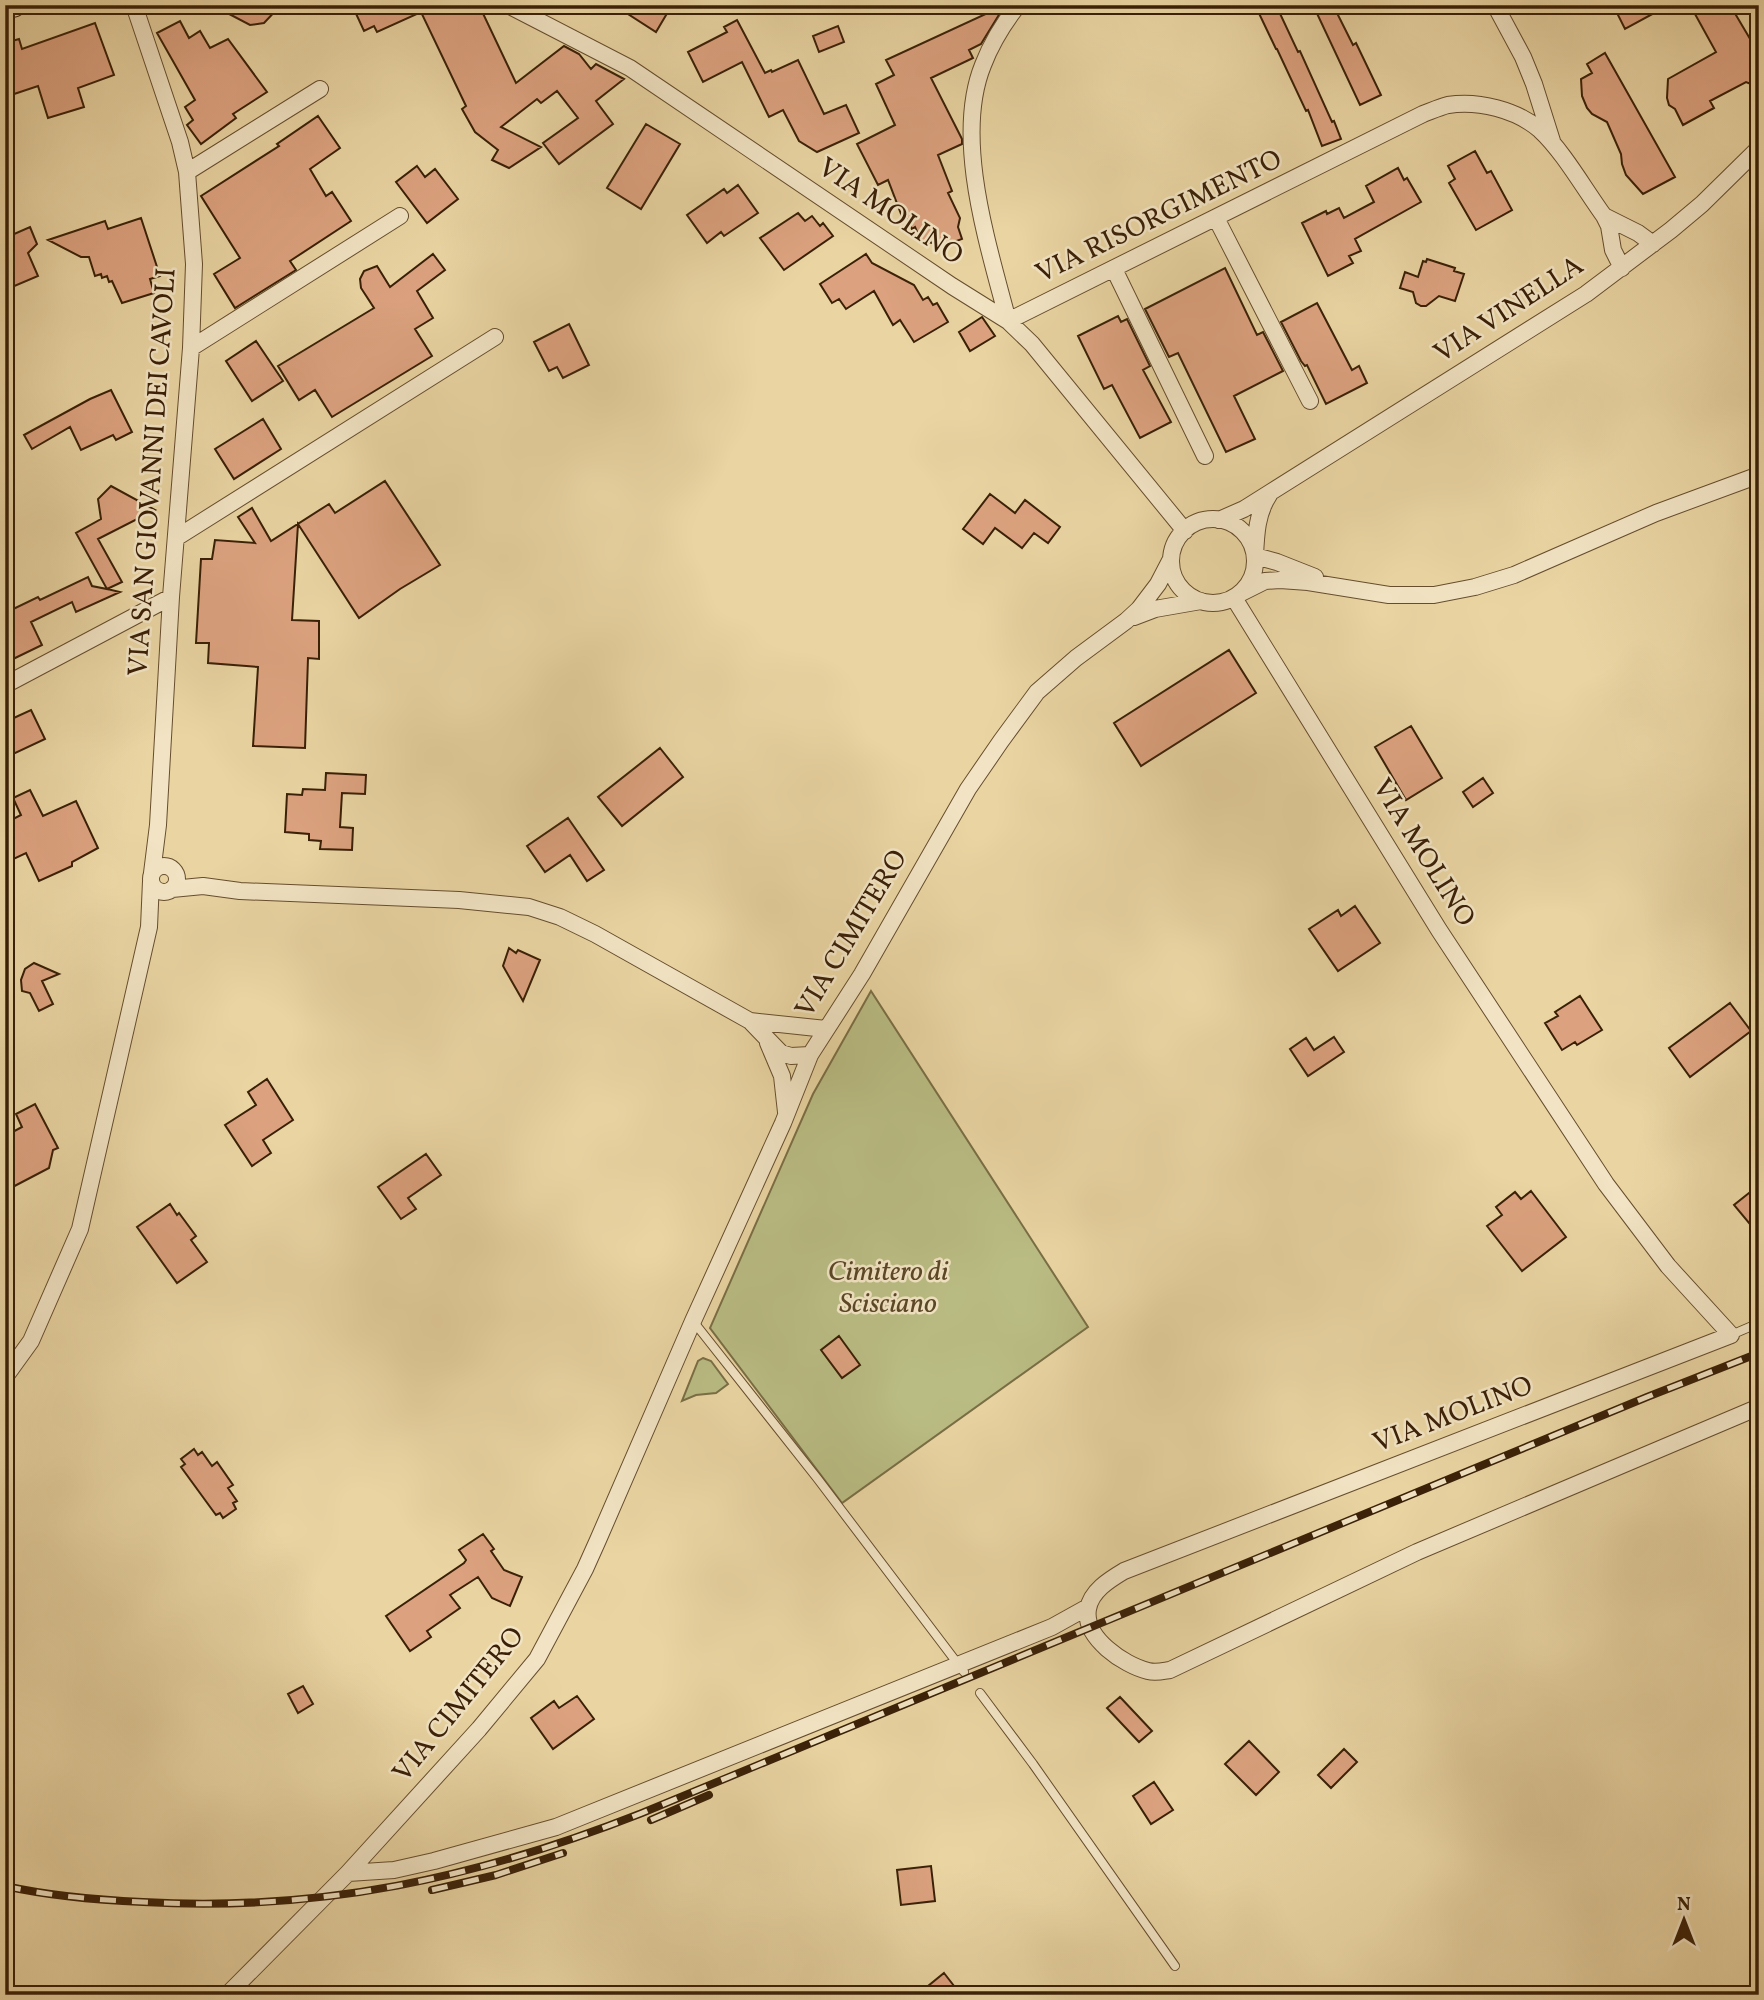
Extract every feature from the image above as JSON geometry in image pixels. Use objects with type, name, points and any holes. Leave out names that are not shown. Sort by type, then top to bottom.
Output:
[{"type":"street","points":[[5,7],[14,5]]},
{"type":"street","name":"VIA SAN GIOVANNI DEI CAVOLI","points":[[5,1377],[31,1340],[80,1229],[149,927],[191,348],[194,264],[187,172],[180,142],[134,5]]},
{"type":"street","name":"VIA MOLINO","points":[[508,5],[630,68],[1008,321],[1032,344],[1185,531]]},
{"type":"street","name":"VIA RISORGIMENTO","points":[[1018,5],[996,38],[982,67],[974,101],[971,139],[982,220],[1008,321],[1423,114],[1447,105],[1470,103],[1492,107],[1538,128],[1553,144],[1604,216]]},
{"type":"street","points":[[1495,5],[1523,57],[1553,144]]},
{"type":"street","points":[[187,172],[320,89]]},
{"type":"street","name":"VIA VINELLA","points":[[1219,520],[1244,509],[1586,294],[1702,204],[1759,149]]},
{"type":"street","points":[[191,348],[400,216]]},
{"type":"street","points":[[1604,216],[1638,233],[1653,244]]},
{"type":"street","points":[[1604,216],[1609,226],[1613,250],[1622,268]]},
{"type":"street","points":[[1216,218],[1310,401]]},
{"type":"street","points":[[1114,269],[1205,456]]},
{"type":"street","points":[[176,538],[495,337]]},
{"type":"street","points":[[1171,559],[1178,585],[1188,595],[1215,604],[1229,601],[1265,581],[1280,580],[1389,595],[1434,594],[1475,587],[1514,575],[1656,513],[1759,475]]},
{"type":"street","points":[[1237,596],[1250,583],[1255,569],[1256,535],[1262,508],[1271,492]]},
{"type":"street","points":[[1126,621],[1151,596],[1171,559],[1174,546],[1192,525],[1205,520],[1232,524],[1243,531],[1251,542],[1255,556]]},
{"type":"street","points":[[1255,556],[1345,589]]},
{"type":"street","name":"VIA MOLINO","points":[[1088,1607],[1106,1582],[1124,1571],[1731,1335],[1668,1266],[1606,1184],[1439,930],[1237,596]]},
{"type":"street","points":[[5,685],[171,597]]},
{"type":"street","points":[[1126,621],[1155,609],[1201,601]]},
{"type":"street","name":"VIA CIMITERO","points":[[227,1995],[348,1873],[479,1729],[537,1659],[593,1550],[786,1115],[810,1055],[862,974],[968,789],[1037,692],[1076,658],[1126,621]]},
{"type":"street","name":"VIA SAN GIOVANNI DEI CAVOLI","points":[[149,927],[172,881],[158,825]]},
{"type":"street","points":[[172,881],[166,865],[157,867],[151,877],[152,886],[159,891],[172,881],[240,891],[459,900],[529,907],[560,916],[595,934],[750,1021],[781,1053],[791,1056],[810,1055]]},
{"type":"street","points":[[750,1021],[826,1029]]},
{"type":"street","points":[[767,1041],[782,1076],[786,1115]]},
{"type":"street","points":[[348,1873],[394,1870],[435,1861],[556,1827],[961,1668],[1052,1627],[1088,1607],[1091,1629],[1100,1643],[1113,1654],[1147,1671],[1170,1670],[1417,1552],[1759,1407]]},
{"type":"lane","points":[[693,1321],[817,1478],[961,1668]]},
{"type":"lane","points":[[1731,1335],[1759,1324]]},
{"type":"lane","points":[[980,1693],[1175,1966]]},
{"type":"green space","name":"Cimitero di Scisciano","points":[[871,991],[1088,1327],[842,1503],[710,1328],[813,1094]]},
{"type":"green space","points":[[703,1358],[711,1361],[728,1384],[716,1393],[696,1395],[682,1401],[698,1361]]},
{"type":"building","points":[[212,5],[281,5],[264,23],[250,25]]},
{"type":"building","points":[[352,5],[372,5],[375,12],[389,5],[479,5],[516,83],[564,46],[579,54],[591,69],[596,64],[624,79],[596,101],[613,124],[559,164],[543,143],[578,118],[557,91],[541,103],[537,99],[501,127],[541,147],[509,168],[492,160],[498,150],[475,132],[462,109],[466,106],[421,12],[377,32],[374,26],[364,31]]},
{"type":"building","points":[[614,5],[672,5],[656,32]]},
{"type":"building","points":[[1005,5],[981,44],[969,50],[973,58],[931,78],[962,139],[962,144],[938,155],[952,191],[948,193],[960,218],[958,227],[962,239],[935,249],[933,243],[921,241],[907,217],[903,219],[888,180],[878,185],[857,144],[895,125],[876,84],[894,75],[886,60]]},
{"type":"building","points":[[1255,5],[1276,5],[1341,139],[1322,146],[1308,110],[1306,111]]},
{"type":"building","points":[[1313,5],[1333,5],[1353,45],[1356,43],[1381,95],[1360,105]]},
{"type":"building","points":[[1632,5],[1669,5],[1625,29],[1617,13]]},
{"type":"building","points":[[1690,5],[1730,5],[1759,54],[1759,77],[1751,84],[1746,82],[1710,101],[1714,108],[1683,125],[1675,109],[1669,105],[1668,79],[1716,52]]},
{"type":"building","points":[[737,20],[765,73],[798,60],[824,114],[846,105],[859,133],[817,152],[799,141],[783,110],[769,117],[742,62],[703,82],[688,52],[727,32],[724,27]]},
{"type":"building","points":[[180,21],[189,38],[200,31],[210,48],[228,39],[267,92],[233,114],[236,118],[201,144],[187,125],[193,120],[185,107],[195,100],[157,33]]},
{"type":"building","points":[[95,23],[114,75],[78,88],[84,107],[48,118],[38,86],[5,97],[5,43],[19,39],[22,49]]},
{"type":"building","points":[[838,26],[844,42],[819,52],[813,36]]},
{"type":"building","points":[[1605,53],[1675,177],[1643,194],[1626,175],[1621,154],[1607,122],[1592,114],[1582,96],[1581,79],[1592,73],[1587,64]]},
{"type":"building","points":[[318,116],[340,148],[310,169],[326,196],[332,192],[351,221],[290,261],[296,270],[235,308],[214,274],[240,258],[201,196],[279,146],[277,144]]},
{"type":"building","points":[[646,124],[680,144],[641,209],[607,188]]},
{"type":"building","points":[[1475,151],[1487,173],[1491,171],[1512,210],[1476,230],[1449,183],[1455,179],[1448,166]]},
{"type":"building","points":[[417,166],[425,177],[435,169],[458,199],[427,223],[396,182]]},
{"type":"building","points":[[1398,168],[1421,202],[1355,239],[1361,251],[1349,256],[1353,263],[1328,276],[1302,223],[1326,211],[1327,214],[1339,208],[1344,218],[1374,202],[1366,186]]},
{"type":"building","points":[[738,185],[758,213],[724,236],[721,232],[707,243],[687,215],[724,189],[727,193]]},
{"type":"building","points":[[798,213],[805,221],[812,216],[820,226],[823,223],[833,236],[784,270],[760,238]]},
{"type":"building","points":[[141,218],[160,276],[150,279],[154,293],[122,303],[107,276],[95,276],[89,257],[81,257],[48,240],[105,221],[108,229]]},
{"type":"building","points":[[30,227],[37,244],[28,253],[38,276],[5,290],[5,238]]},
{"type":"building","points":[[433,254],[445,270],[417,291],[433,318],[415,329],[432,356],[332,417],[315,390],[299,400],[278,366],[374,308],[361,288],[360,279],[364,271],[377,266],[390,287]]},
{"type":"building","points":[[866,254],[872,263],[914,285],[923,300],[928,297],[933,305],[937,303],[948,322],[914,342],[900,320],[893,325],[874,291],[846,309],[839,299],[832,303],[820,284]]},
{"type":"building","points":[[1427,259],[1455,268],[1454,271],[1464,274],[1455,301],[1439,296],[1426,306],[1421,306],[1416,303],[1413,292],[1400,288],[1405,272],[1418,277],[1423,261],[1426,262]]},
{"type":"building","points":[[1225,268],[1257,335],[1263,332],[1283,371],[1234,396],[1255,439],[1226,452],[1178,353],[1169,357],[1145,309]]},
{"type":"building","points":[[1317,303],[1352,370],[1359,366],[1367,383],[1326,404],[1307,365],[1301,361],[1281,322]]},
{"type":"building","points":[[1118,316],[1121,322],[1127,319],[1150,366],[1143,370],[1171,422],[1140,438],[1112,385],[1104,389],[1078,336]]},
{"type":"building","points":[[982,317],[995,336],[970,351],[959,332]]},
{"type":"building","points":[[569,324],[589,365],[563,378],[557,367],[549,371],[534,342]]},
{"type":"building","points":[[256,341],[283,381],[252,401],[226,361]]},
{"type":"building","points":[[111,390],[132,432],[116,440],[113,435],[81,450],[70,427],[32,449],[24,435]]},
{"type":"building","points":[[263,419],[281,449],[234,479],[215,449]]},
{"type":"building","points":[[385,481],[440,565],[359,618],[298,524],[292,620],[319,621],[319,659],[308,658],[305,748],[253,746],[258,667],[208,663],[209,643],[196,643],[201,559],[212,559],[215,540],[255,543],[238,517],[252,508],[271,541],[329,504],[335,513]]},
{"type":"building","points":[[111,486],[155,510],[98,539],[122,582],[107,589],[76,533],[101,519],[98,499]]},
{"type":"building","points":[[990,494],[1015,513],[1025,500],[1060,527],[1048,543],[1034,533],[1022,548],[995,528],[983,544],[963,529]]},
{"type":"building","points":[[88,577],[92,586],[120,592],[76,612],[72,602],[31,622],[42,645],[11,660],[10,657],[5,659],[5,613]]},
{"type":"building","points":[[1229,650],[1256,693],[1141,766],[1114,723]]},
{"type":"building","points":[[31,710],[45,739],[11,755],[5,742],[5,722]]},
{"type":"building","points":[[1411,726],[1442,778],[1406,800],[1375,747]]},
{"type":"building","points":[[660,748],[683,777],[622,826],[598,797]]},
{"type":"building","points":[[326,773],[366,775],[365,794],[342,793],[340,827],[353,828],[352,850],[320,849],[321,841],[309,840],[309,834],[285,832],[287,794],[302,795],[303,789],[325,790]]},
{"type":"building","points":[[1483,778],[1493,793],[1473,807],[1463,792]]},
{"type":"building","points":[[30,790],[43,816],[76,801],[98,848],[72,862],[72,866],[39,881],[26,853],[5,863],[5,823],[21,815],[13,798]]},
{"type":"building","points":[[568,818],[604,870],[587,881],[570,855],[545,872],[527,846]]},
{"type":"building","points":[[1355,906],[1380,943],[1338,971],[1309,929],[1338,910],[1341,916]]},
{"type":"building","points":[[509,948],[516,953],[518,950],[540,960],[523,1001],[503,966]]},
{"type":"building","points":[[34,963],[59,974],[42,981],[53,1004],[39,1011],[30,993],[22,991],[21,980],[25,969]]},
{"type":"building","points":[[1580,996],[1602,1030],[1577,1045],[1575,1042],[1562,1050],[1545,1023],[1558,1016],[1555,1012]]},
{"type":"building","points":[[1730,1003],[1751,1031],[1690,1077],[1669,1048]]},
{"type":"building","points":[[1334,1037],[1344,1052],[1308,1076],[1290,1049],[1306,1038],[1314,1050]]},
{"type":"building","points":[[267,1079],[293,1120],[263,1140],[271,1153],[252,1166],[225,1125],[256,1105],[248,1092]]},
{"type":"building","points":[[35,1104],[58,1148],[53,1150],[49,1168],[5,1191],[5,1136],[22,1127],[16,1114]]},
{"type":"building","points":[[426,1154],[441,1175],[408,1198],[416,1209],[401,1219],[378,1187]]},
{"type":"building","points":[[1759,1185],[1759,1235],[1734,1205]]},
{"type":"building","points":[[1531,1191],[1566,1237],[1522,1271],[1487,1226],[1502,1215],[1496,1207],[1515,1192],[1521,1199]]},
{"type":"building","points":[[170,1204],[196,1236],[191,1240],[207,1262],[177,1283],[137,1227]]},
{"type":"building","points":[[839,1336],[860,1365],[842,1378],[821,1350]]},
{"type":"building","points":[[194,1449],[198,1455],[202,1452],[212,1466],[217,1462],[233,1485],[228,1488],[237,1501],[233,1503],[236,1509],[223,1518],[220,1513],[216,1515],[181,1467],[185,1464],[181,1459]]},
{"type":"building","points":[[483,1534],[504,1570],[522,1577],[510,1606],[492,1598],[478,1577],[450,1595],[460,1608],[427,1631],[431,1637],[410,1651],[386,1616],[464,1563],[466,1560],[459,1550]]},
{"type":"building","points":[[303,1686],[313,1704],[298,1713],[288,1694]]},
{"type":"building","points":[[577,1696],[594,1719],[553,1749],[531,1718],[554,1701],[559,1708]]},
{"type":"building","points":[[1120,1697],[1152,1731],[1139,1742],[1107,1708]]},
{"type":"building","points":[[1249,1741],[1279,1772],[1256,1795],[1225,1764]]},
{"type":"building","points":[[1344,1749],[1357,1762],[1331,1788],[1318,1775]]},
{"type":"building","points":[[1154,1782],[1173,1810],[1151,1824],[1133,1796]]},
{"type":"building","points":[[931,1866],[935,1901],[901,1905],[897,1870]]},
{"type":"building","points":[[944,1973],[961,1995],[917,1995]]},
{"type":"railway","points":[[5,1886],[56,1895],[126,1901],[209,1904],[273,1901],[397,1886],[519,1856],[642,1813],[1759,1353]]},
{"type":"railway","points":[[651,1820],[709,1795]]},
{"type":"railway","points":[[432,1890],[496,1875],[563,1853]]}]
